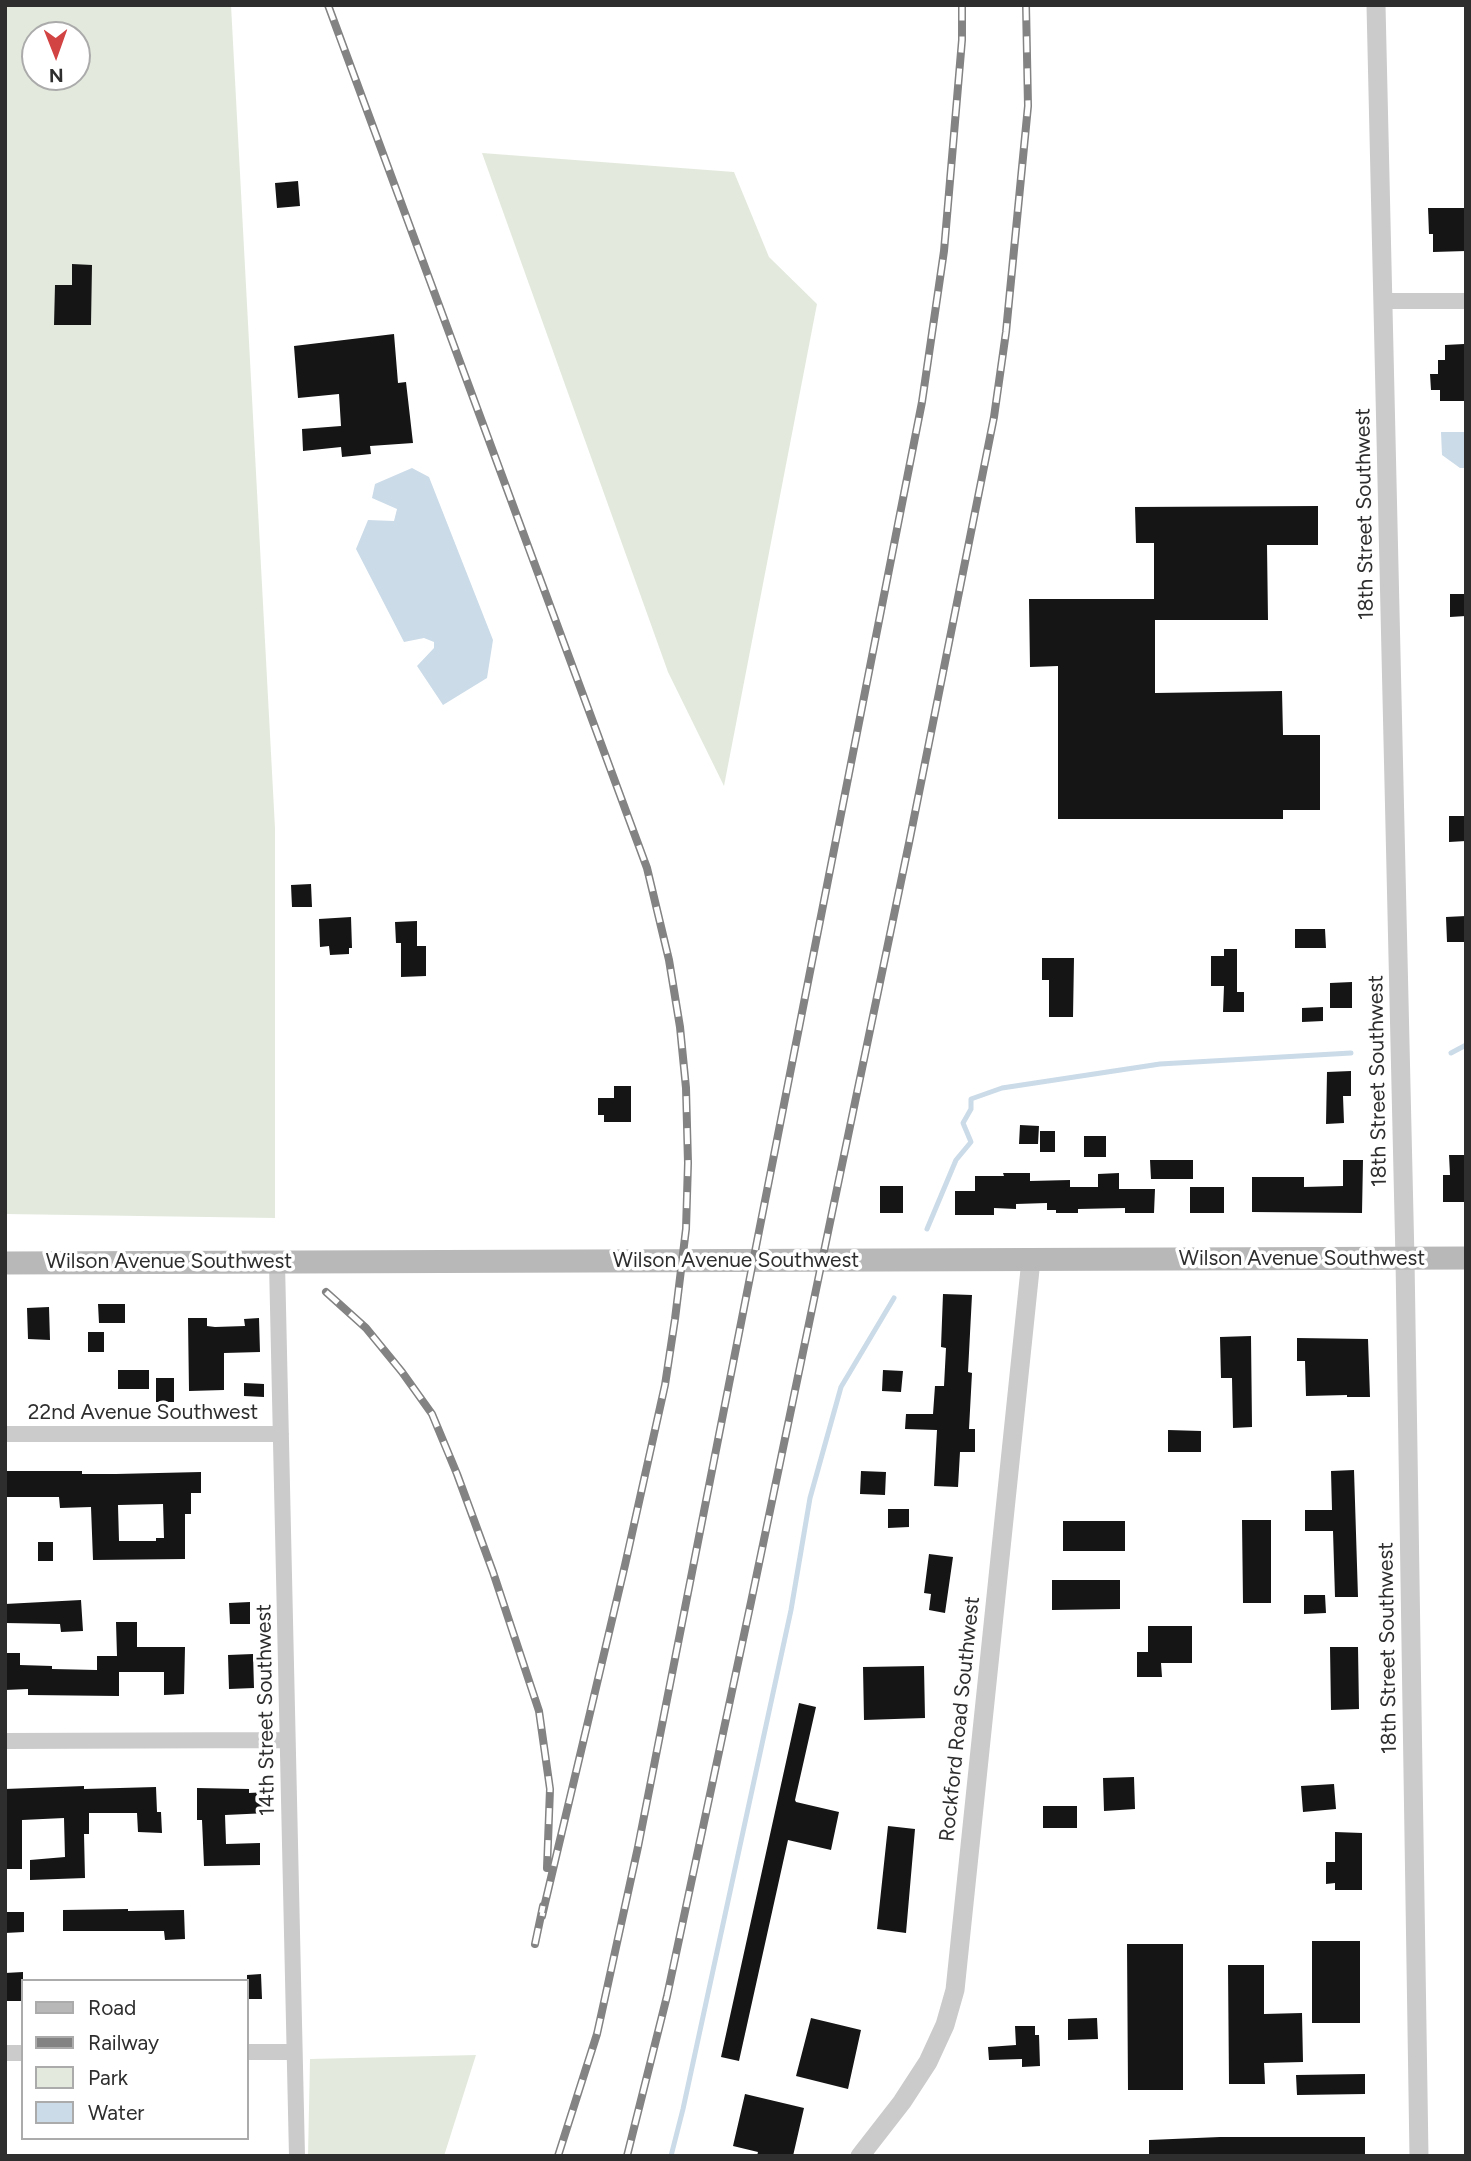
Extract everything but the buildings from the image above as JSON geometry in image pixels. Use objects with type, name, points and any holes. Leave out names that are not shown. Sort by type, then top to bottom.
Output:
[{"type":"main road","name":"Wilson Avenue Southwest","points":[[5,1263],[1466,1258]]},
{"type":"street","name":"18th Street Southwest","points":[[1376,5],[1405,1259],[1419,2156]]},
{"type":"street","points":[[1383,301],[1466,301]]},
{"type":"street","name":"Rockford Road Southwest","points":[[860,2156],[928,2062],[945,2025],[955,1990],[1031,1260]]},
{"type":"street","name":"14th Street Southwest","points":[[277,1263],[296,2156]]},
{"type":"street","name":"22nd Avenue Southwest","points":[[5,1434],[281,1434]]},
{"type":"street","points":[[5,1741],[288,1740]]},
{"type":"street","points":[[248,2052],[294,2052]]},
{"type":"green space","points":[[5,5],[231,5],[275,828],[275,1218],[5,1214]]},
{"type":"green space","points":[[482,153],[734,172],[769,257],[817,304],[724,786],[668,672]]},
{"type":"green space","points":[[476,2055],[444,2156],[308,2156],[310,2059]]},
{"type":"water","points":[[1441,432],[1466,432],[1466,468],[1460,468],[1442,455]]},
{"type":"water","points":[[412,468],[429,477],[493,640],[487,678],[443,705],[417,666],[434,648],[434,642],[424,638],[404,642],[356,549],[368,520],[394,521],[397,509],[372,498],[375,484]]},
{"type":"waterway","points":[[1451,1053],[1466,1045]]},
{"type":"waterway","points":[[927,1229],[956,1160],[971,1142],[963,1123],[971,1109],[971,1099],[1002,1088],[1160,1064],[1351,1053]]},
{"type":"waterway","points":[[671,2156],[791,1610],[810,1498],[841,1387],[894,1298]]},
{"type":"railway","points":[[328,5],[647,868],[669,960],[680,1027],[686,1088],[686,1229],[665,1385],[542,1916]]},
{"type":"railway","points":[[558,2156],[597,2034],[638,1847],[922,402],[944,251],[962,40],[962,5]]},
{"type":"railway","points":[[627,2156],[667,1996],[751,1602],[909,843],[994,417],[1006,332],[1028,106],[1026,5]]},
{"type":"railway","points":[[326,1292],[366,1328],[402,1372],[432,1414],[457,1474],[539,1711],[550,1789],[547,1868]]},
{"type":"railway","points":[[535,1944],[543,1906]]}]
